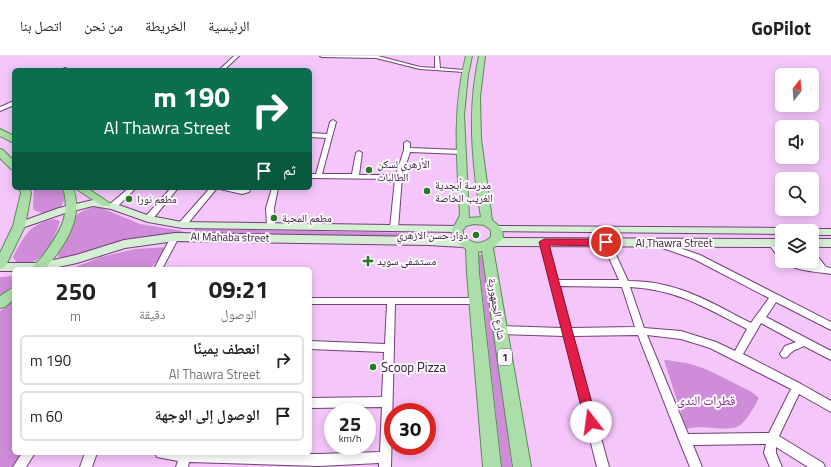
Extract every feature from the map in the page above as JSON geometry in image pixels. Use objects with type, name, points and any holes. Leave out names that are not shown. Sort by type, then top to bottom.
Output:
[{"type":"main road","points":[[460,226],[465,215],[459,115],[464,71],[469,56]]},
{"type":"main road","name":"شارع الجمهورية","points":[[482,56],[476,90],[478,168],[482,196],[497,238],[491,244],[500,330],[522,467]]},
{"type":"main road","points":[[462,90],[476,90]]},
{"type":"main road","points":[[0,132],[12,139]]},
{"type":"main road","points":[[0,152],[12,165]]},
{"type":"main road","points":[[463,180],[469,198],[474,199],[482,196]]},
{"type":"main road","points":[[0,266],[19,226],[26,192],[25,190]]},
{"type":"main road","points":[[40,267],[65,233],[71,220],[73,207],[69,190]]},
{"type":"main road","points":[[84,190],[110,205]]},
{"type":"main road","name":"Al Mahaba street","points":[[19,226],[40,217],[73,207],[94,203],[110,205],[148,219],[194,226],[428,229],[460,226]]},
{"type":"main road","points":[[460,226],[474,220],[492,226]]},
{"type":"main road","points":[[189,236],[189,232],[194,226]]},
{"type":"main road","name":"شارع الجمهورية","points":[[460,226],[457,237],[467,245],[476,301],[492,467]]},
{"type":"main road","name":"Al Thawra Street","points":[[492,226],[749,231],[775,237]]},
{"type":"main road","points":[[428,229],[431,233],[428,241]]},
{"type":"main road","points":[[749,231],[758,243]]},
{"type":"main road","points":[[819,232],[831,232]]},
{"type":"main road","name":"Al Mahaba street","points":[[43,267],[77,259],[124,244],[189,236],[428,241],[467,245]]},
{"type":"main road","name":"Al Thawra Street","points":[[491,244],[544,242],[758,243],[775,239]]},
{"type":"main road","points":[[819,243],[831,243]]},
{"type":"main road","points":[[467,245],[491,244]]},
{"type":"main road","name":"Al Mahaba street","points":[[0,266],[20,267]]},
{"type":"main road","points":[[0,303],[12,294]]},
{"type":"street","points":[[223,68],[237,56]]},
{"type":"street","points":[[322,56],[376,57],[409,67],[464,71]]},
{"type":"street","points":[[403,64],[404,56]]},
{"type":"street","points":[[437,56],[438,70]]},
{"type":"street","points":[[0,109],[12,104]]},
{"type":"street","points":[[318,177],[333,122]]},
{"type":"street","points":[[312,135],[330,136]]},
{"type":"street","points":[[394,228],[398,178],[407,147],[461,152]]},
{"type":"street","points":[[355,177],[359,153]]},
{"type":"street","points":[[312,176],[398,178]]},
{"type":"street","points":[[110,205],[130,190]]},
{"type":"street","points":[[148,219],[173,190]]},
{"type":"street","points":[[182,225],[212,190]]},
{"type":"street","points":[[232,190],[242,192],[247,190]]},
{"type":"street","points":[[271,226],[270,208],[274,190]]},
{"type":"street","points":[[159,267],[175,237]]},
{"type":"street","points":[[544,242],[603,467]]},
{"type":"street","points":[[606,242],[625,284],[641,332],[696,467]]},
{"type":"street","points":[[656,243],[697,257],[774,298],[831,326]]},
{"type":"street","points":[[819,262],[827,270]]},
{"type":"street","points":[[815,268],[827,270]]},
{"type":"street","points":[[554,283],[625,284],[663,288],[693,298],[753,328]]},
{"type":"street","points":[[737,356],[753,328],[774,298]]},
{"type":"street","points":[[312,301],[476,301]]},
{"type":"street","points":[[167,455],[184,461],[319,460],[385,462],[388,348],[391,302]]},
{"type":"street","points":[[760,318],[831,356]]},
{"type":"street","points":[[500,330],[641,332],[681,335],[713,345],[737,356],[797,387],[831,407]]},
{"type":"street","points":[[785,354],[788,349],[805,342]]},
{"type":"street","points":[[312,345],[388,348]]},
{"type":"street","points":[[776,467],[770,453],[772,438],[797,387]]},
{"type":"street","points":[[312,403],[387,402]]},
{"type":"street","points":[[684,440],[772,438],[819,467]]},
{"type":"street","points":[[19,467],[27,455]]},
{"type":"street","points":[[86,467],[90,455]]},
{"type":"green space","points":[[34,190],[62,190],[64,195],[64,202],[61,207],[51,212],[44,213],[33,209]]},
{"type":"green space","points":[[99,207],[140,224],[183,231],[181,236],[59,258],[57,251],[73,226],[72,220],[84,210]]},
{"type":"green space","points":[[54,219],[60,221],[50,244],[42,255],[33,262],[25,264],[17,263],[13,257],[28,232],[39,224]]},
{"type":"green space","points":[[195,229],[416,233],[427,237],[192,235]]},
{"type":"green space","points":[[169,247],[152,267],[75,267],[101,257],[135,249]]},
{"type":"green space","points":[[478,255],[484,255],[512,467],[502,467]]},
{"type":"green space","points":[[12,276],[12,289],[0,298],[0,277]]},
{"type":"green space","points":[[12,302],[12,455],[23,455],[14,467],[0,467],[0,311]]},
{"type":"green space","name":"قطرات الندى","points":[[664,360],[684,363],[707,370],[749,391],[759,398],[747,418],[736,427],[722,429],[698,427],[686,428]]},
{"type":"place","name":"الأزهري لسكن الطالبات","points":[[369,170]]},
{"type":"place","name":"مدرسة أبجدية الغريب الخاصة","points":[[427,191]]},
{"type":"place","name":"مطعم نورا","points":[[129,199]]},
{"type":"place","name":"مطعم المحبة","points":[[274,218]]},
{"type":"place","name":"دوار حسن الازهري","points":[[476,235]]},
{"type":"place","name":"مستشفى سويد","points":[[368,261]]},
{"type":"place","name":"Scoop Pizza","points":[[373,367]]},
{"type":"route","points":[[591,422],[544,242],[606,242]]}]
